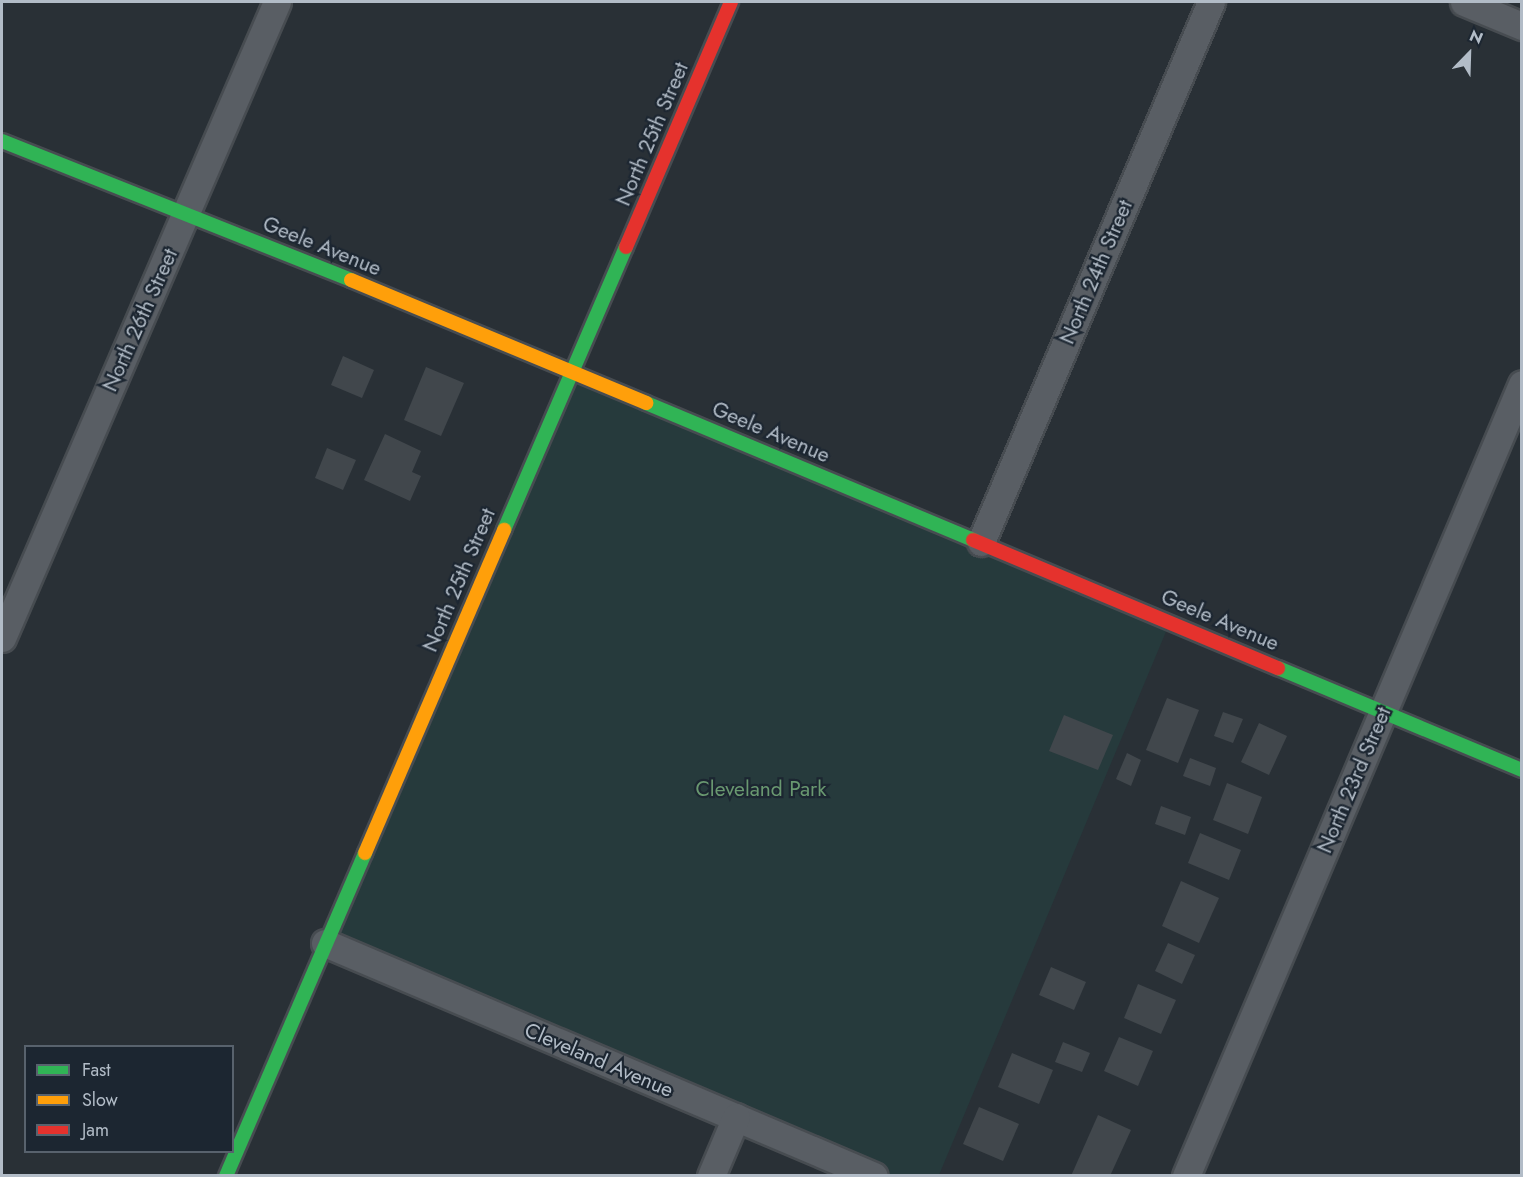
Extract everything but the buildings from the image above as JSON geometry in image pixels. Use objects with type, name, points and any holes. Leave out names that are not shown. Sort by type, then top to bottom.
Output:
[{"type":"street","name":"North 26th Street","points":[[2,638],[277,2]]},
{"type":"street","name":"North 25th Street","points":[[226,1176],[731,2]]},
{"type":"street","name":"North 24th Street","points":[[981,542],[1210,2]]},
{"type":"street","points":[[1464,2],[1521,26]]},
{"type":"street","name":"Geele Avenue","points":[[2,141],[572,371],[1521,770]]},
{"type":"street","name":"North 23rd Street","points":[[1185,1176],[1521,384]]},
{"type":"street","name":"Cleveland Avenue","points":[[325,944],[874,1176]]},
{"type":"street","points":[[711,1176],[736,1118]]},
{"type":"green space","name":"Cleveland Park","points":[[572,371],[1170,622],[939,1175],[874,1175],[325,943]]},
{"type":"traffic: fast","points":[[2,141],[351,280]]},
{"type":"traffic: fast","points":[[504,530],[626,247]]},
{"type":"traffic: fast","points":[[646,403],[973,540]]},
{"type":"traffic: fast","points":[[1278,668],[1522,770]]},
{"type":"traffic: fast","points":[[226,1176],[365,853]]},
{"type":"traffic: slow","points":[[351,280],[646,403]]},
{"type":"traffic: slow","points":[[365,853],[504,530]]},
{"type":"traffic: jam","points":[[626,247],[731,2]]},
{"type":"traffic: jam","points":[[973,540],[1278,668]]}]
